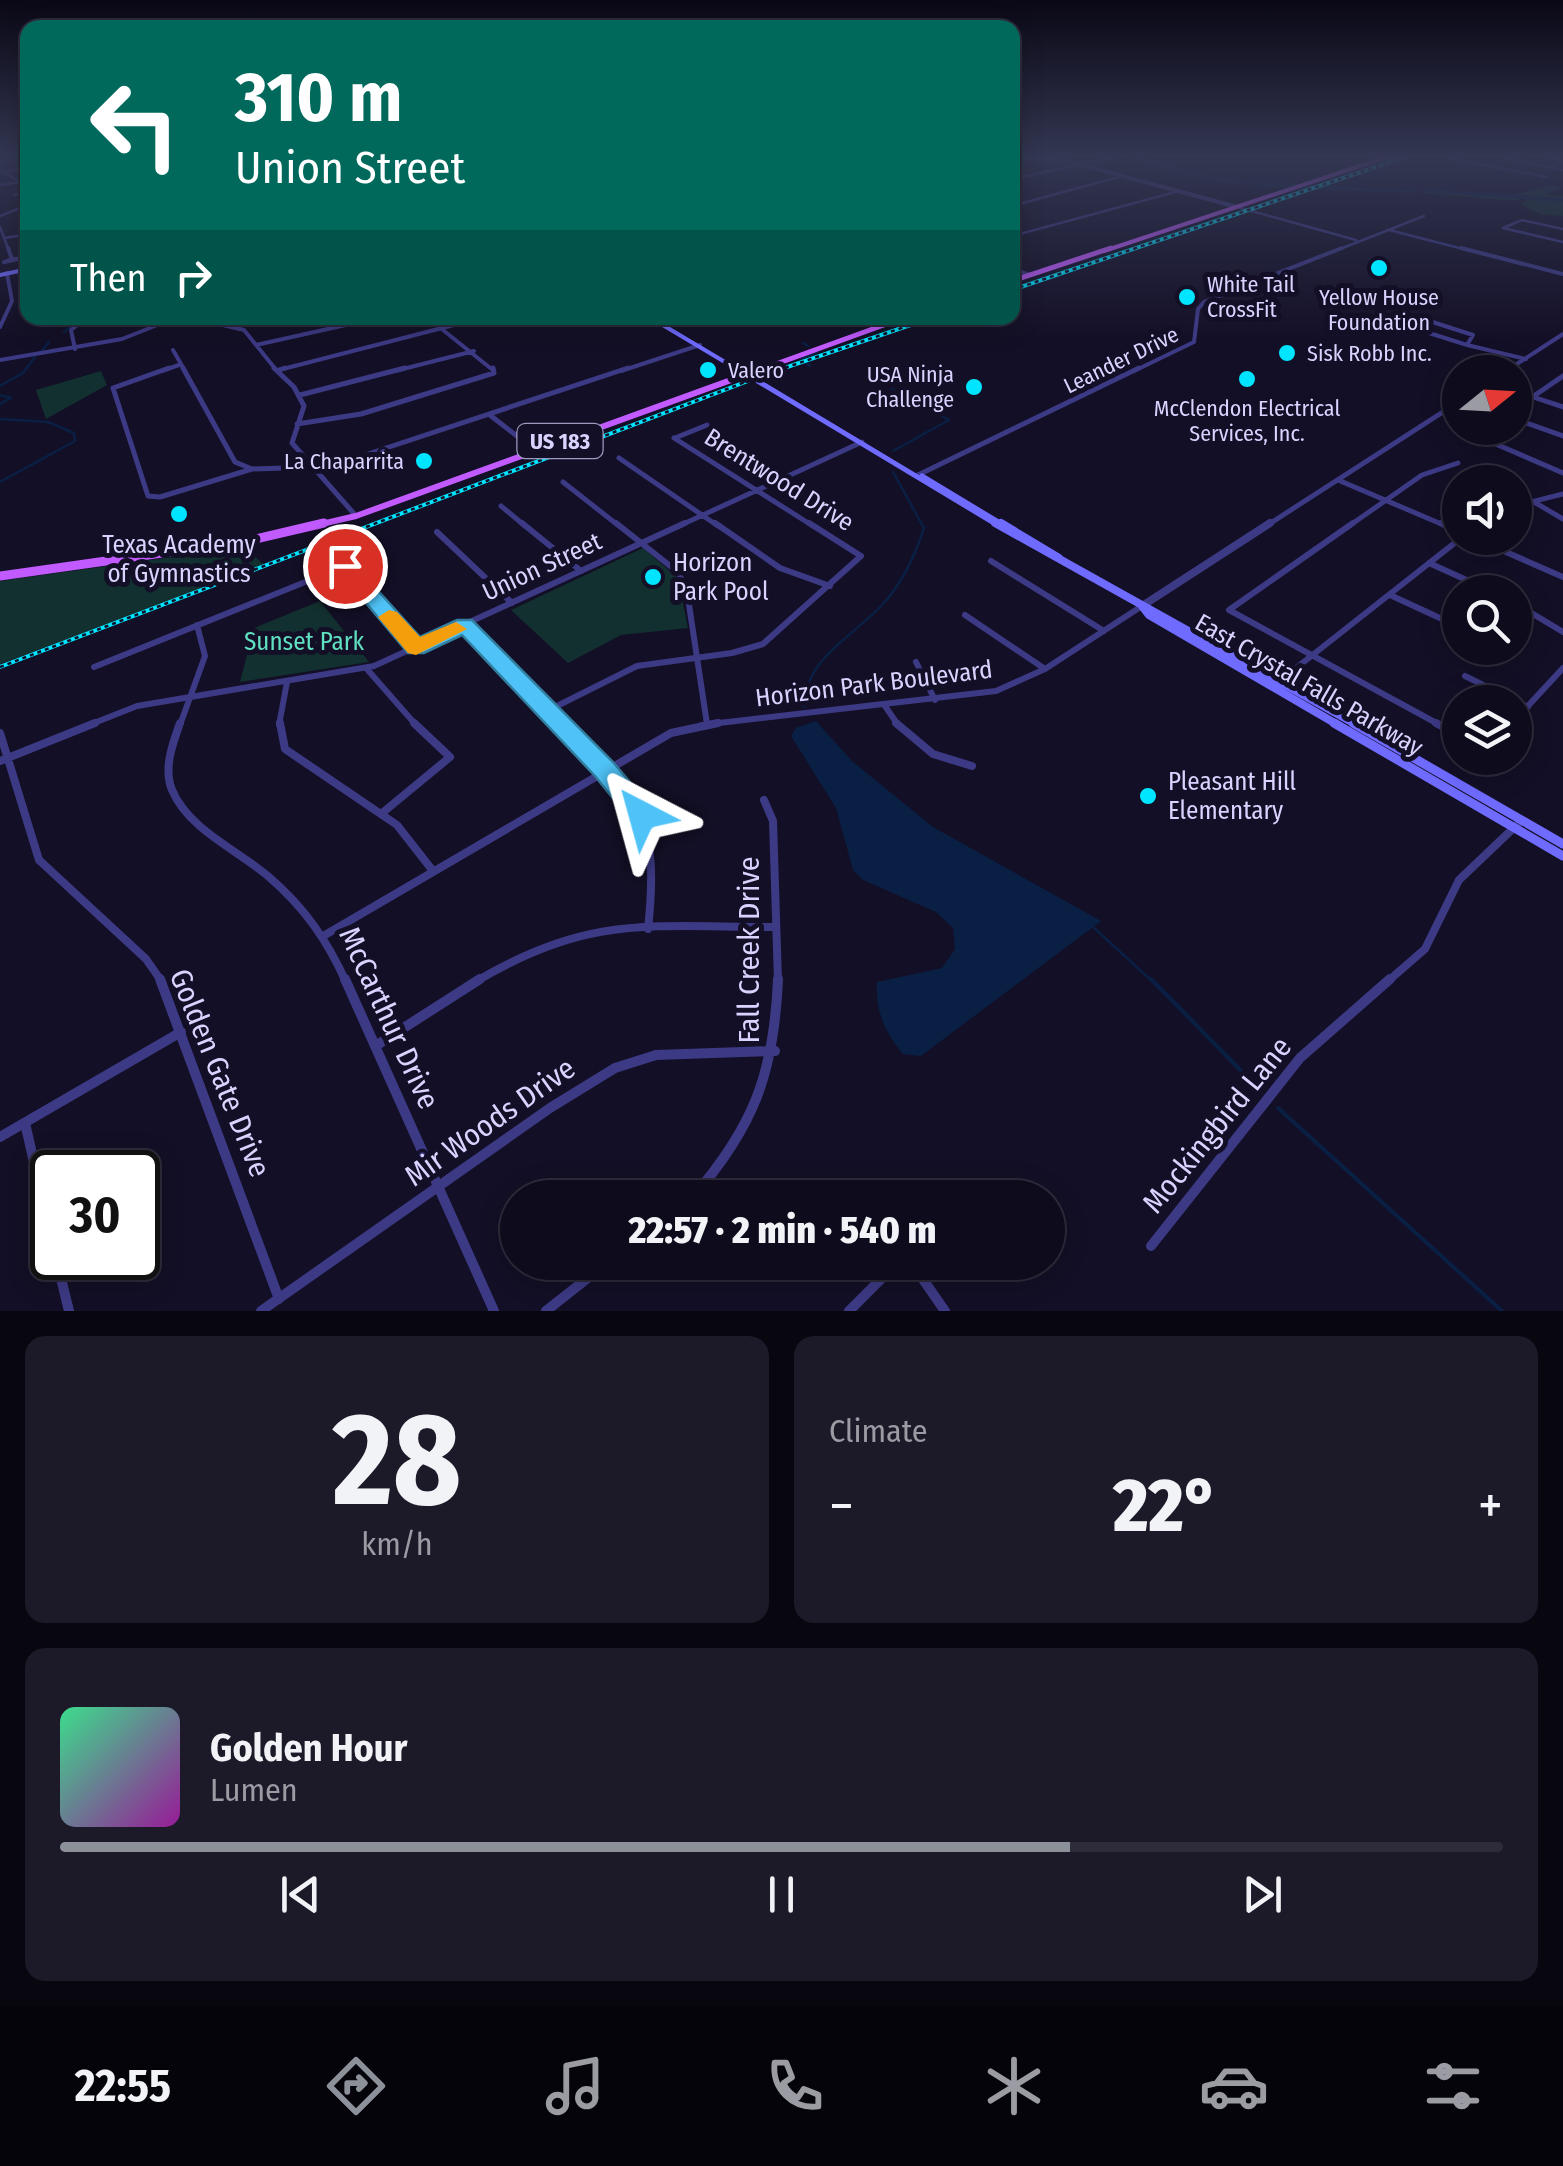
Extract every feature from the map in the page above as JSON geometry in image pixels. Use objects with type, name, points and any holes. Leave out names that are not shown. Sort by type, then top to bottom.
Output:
[{"type":"main road","points":[[1020,279],[1207,217]]},
{"type":"main road","name":"East Crystal Falls Parkway","points":[[664,325],[1142,606],[1146,613],[1518,824],[1563,856]]},
{"type":"main road","name":"US 183","points":[[0,576],[247,541],[356,516],[746,371],[882,325]]},
{"type":"main road","name":"East Crystal Falls Parkway","points":[[1518,824],[1563,844]]},
{"type":"street","points":[[1020,234],[1082,217]]},
{"type":"street","points":[[1275,217],[1358,240]]},
{"type":"street","name":"Leander Drive","points":[[918,476],[1194,342],[1198,308],[1206,301],[1421,217]]},
{"type":"street","points":[[1563,229],[1522,220],[1504,228],[1563,242]]},
{"type":"street","points":[[0,227],[12,259]]},
{"type":"street","points":[[1388,229],[1563,274]]},
{"type":"street","points":[[5,238],[20,235]]},
{"type":"street","points":[[1020,272],[1030,276]]},
{"type":"street","points":[[0,327],[10,315],[15,293],[3,274]]},
{"type":"street","points":[[1467,346],[1473,335],[1468,333],[1420,318],[1404,324],[1467,346],[1508,355]]},
{"type":"street","points":[[75,349],[71,330],[77,325]]},
{"type":"street","points":[[0,360],[135,336],[159,325]]},
{"type":"street","points":[[234,325],[300,395],[304,406],[292,442],[356,516]]},
{"type":"street","points":[[256,345],[346,325]]},
{"type":"street","points":[[278,370],[459,325]]},
{"type":"street","points":[[297,424],[361,414],[485,379],[494,369],[443,330]]},
{"type":"street","points":[[1532,355],[1563,334]]},
{"type":"street","points":[[365,456],[700,345]]},
{"type":"street","points":[[173,350],[233,459],[252,469]]},
{"type":"street","points":[[300,395],[474,351]]},
{"type":"street","points":[[179,365],[113,388],[148,496],[160,497],[252,469],[314,467]]},
{"type":"street","points":[[1532,397],[1561,379]]},
{"type":"street","points":[[1532,397],[1563,407]]},
{"type":"street","name":"Horizon Park Boulevard","points":[[325,935],[655,740],[708,724],[996,691],[1045,669],[1442,413]]},
{"type":"street","points":[[490,415],[535,450]]},
{"type":"street","name":"Brentwood Drive","points":[[547,711],[624,670],[763,644],[861,556],[674,438],[707,425]]},
{"type":"street","points":[[1532,425],[1563,436]]},
{"type":"street","name":"Union Street","points":[[4,759],[137,706],[366,668],[862,442]]},
{"type":"street","points":[[1496,445],[1563,473]]},
{"type":"street","points":[[618,458],[780,568],[830,586]]},
{"type":"street","points":[[1442,726],[1229,610],[1422,474],[1458,464]]},
{"type":"street","points":[[1338,480],[1442,526]]},
{"type":"street","points":[[564,482],[674,566],[688,598],[708,724]]},
{"type":"street","points":[[1532,500],[1563,494]]},
{"type":"street","points":[[1532,500],[1563,519]]},
{"type":"street","points":[[501,506],[581,571]]},
{"type":"street","points":[[436,532],[512,603]]},
{"type":"street","points":[[1276,684],[1442,551]]},
{"type":"street","points":[[1513,555],[1563,577]]},
{"type":"street","points":[[991,561],[1104,631]]},
{"type":"street","points":[[1429,563],[1455,575]]},
{"type":"street","points":[[94,667],[345,566],[416,648]]},
{"type":"street","points":[[1390,595],[1442,619]]},
{"type":"street","points":[[688,598],[714,596]]},
{"type":"street","points":[[1532,613],[1563,632]]},
{"type":"street","points":[[966,615],[1045,669]]},
{"type":"street","name":"McCarthur Drive","points":[[197,625],[205,656],[169,754],[171,788],[178,804],[271,878],[325,935],[494,1311]]},
{"type":"street","points":[[465,625],[633,802],[647,828],[654,860],[648,929]]},
{"type":"street","points":[[916,662],[935,700]]},
{"type":"street","points":[[366,668],[387,700],[421,725],[450,757],[381,814]]},
{"type":"street","points":[[1532,703],[1563,668]]},
{"type":"street","points":[[1465,676],[1483,685]]},
{"type":"street","points":[[287,682],[278,732],[285,749],[381,814],[406,836],[434,870]]},
{"type":"street","points":[[885,706],[898,728],[922,749],[972,766]]},
{"type":"street","name":"Golden Gate Drive","points":[[0,733],[4,759],[39,860],[157,972],[279,1298]]},
{"type":"street","name":"Fall Creek Drive","points":[[710,1180],[749,1128],[761,1105],[775,1051],[774,822],[764,800]]},
{"type":"street","name":"Mockingbird Lane","points":[[1151,1246],[1300,1058],[1425,949],[1459,880],[1518,824]]},
{"type":"street","points":[[377,1045],[543,946],[590,932],[775,927]]},
{"type":"street","points":[[0,1138],[181,1032]]},
{"type":"street","name":"Mir Woods Drive","points":[[261,1311],[550,1108],[615,1068],[656,1055],[775,1051]]},
{"type":"street","points":[[24,1123],[30,1150]]},
{"type":"street","points":[[61,1280],[69,1311]]},
{"type":"street","points":[[546,1311],[585,1280]]},
{"type":"street","points":[[849,1311],[880,1280]]},
{"type":"street","points":[[924,1280],[945,1311]]},
{"type":"green space","points":[[101,371],[107,385],[46,419],[36,390]]},
{"type":"green space","points":[[245,547],[265,566],[0,664],[0,581]]},
{"type":"green space","points":[[643,548],[678,578],[688,628],[621,635],[568,663],[511,610]]},
{"type":"green space","name":"Sunset Park","points":[[320,601],[369,662],[240,682],[254,628]]},
{"type":"water","points":[[816,721],[852,761],[933,827],[1101,921],[921,1056],[903,1054],[891,1038],[882,1021],[877,982],[942,968],[955,949],[953,928],[936,912],[863,880],[853,870],[836,808],[791,736],[796,728]]},
{"type":"waterway","points":[[64,332],[72,325]]},
{"type":"waterway","points":[[41,352],[49,342]]},
{"type":"waterway","points":[[803,343],[808,346]]},
{"type":"waterway","points":[[810,366],[801,359],[817,352]]},
{"type":"waterway","points":[[0,386],[23,373],[35,357]]},
{"type":"waterway","points":[[892,389],[949,420],[893,451]]},
{"type":"waterway","points":[[0,395],[11,398],[0,404]]},
{"type":"waterway","points":[[0,419],[48,422],[74,433],[75,441],[0,482]]},
{"type":"waterway","points":[[804,707],[812,675],[890,596],[908,568],[924,528],[893,472]]},
{"type":"waterway","points":[[1092,926],[1153,982]]},
{"type":"waterway","points":[[1151,979],[1256,1086]]},
{"type":"waterway","points":[[1278,1108],[1502,1311]]},
{"type":"railway","points":[[1020,287],[1227,217]]},
{"type":"railway","points":[[0,667],[761,376],[910,325]]},
{"type":"slow traffic","points":[[389,617],[416,648],[456,629]]},
{"type":"place","name":"Yellow House Foundation","points":[[1379,268]]},
{"type":"place","name":"White Tail CrossFit","points":[[1187,297]]},
{"type":"place","name":"Sisk Robb Inc.","points":[[1287,353]]},
{"type":"place","name":"Valero","points":[[708,370]]},
{"type":"place","name":"McClendon Electrical Services, Inc.","points":[[1247,379]]},
{"type":"place","name":"USA Ninja Challenge","points":[[974,387]]},
{"type":"place","name":"La Chaparrita","points":[[424,461]]},
{"type":"place","name":"Texas Academy of Gymnastics","points":[[179,514]]},
{"type":"place","name":"Horizon Park Pool","points":[[653,577]]},
{"type":"place","name":"Pleasant Hill Elementary","points":[[1148,796]]},
{"type":"route","points":[[345,566],[416,648],[465,625],[604,769],[642,815]]}]
